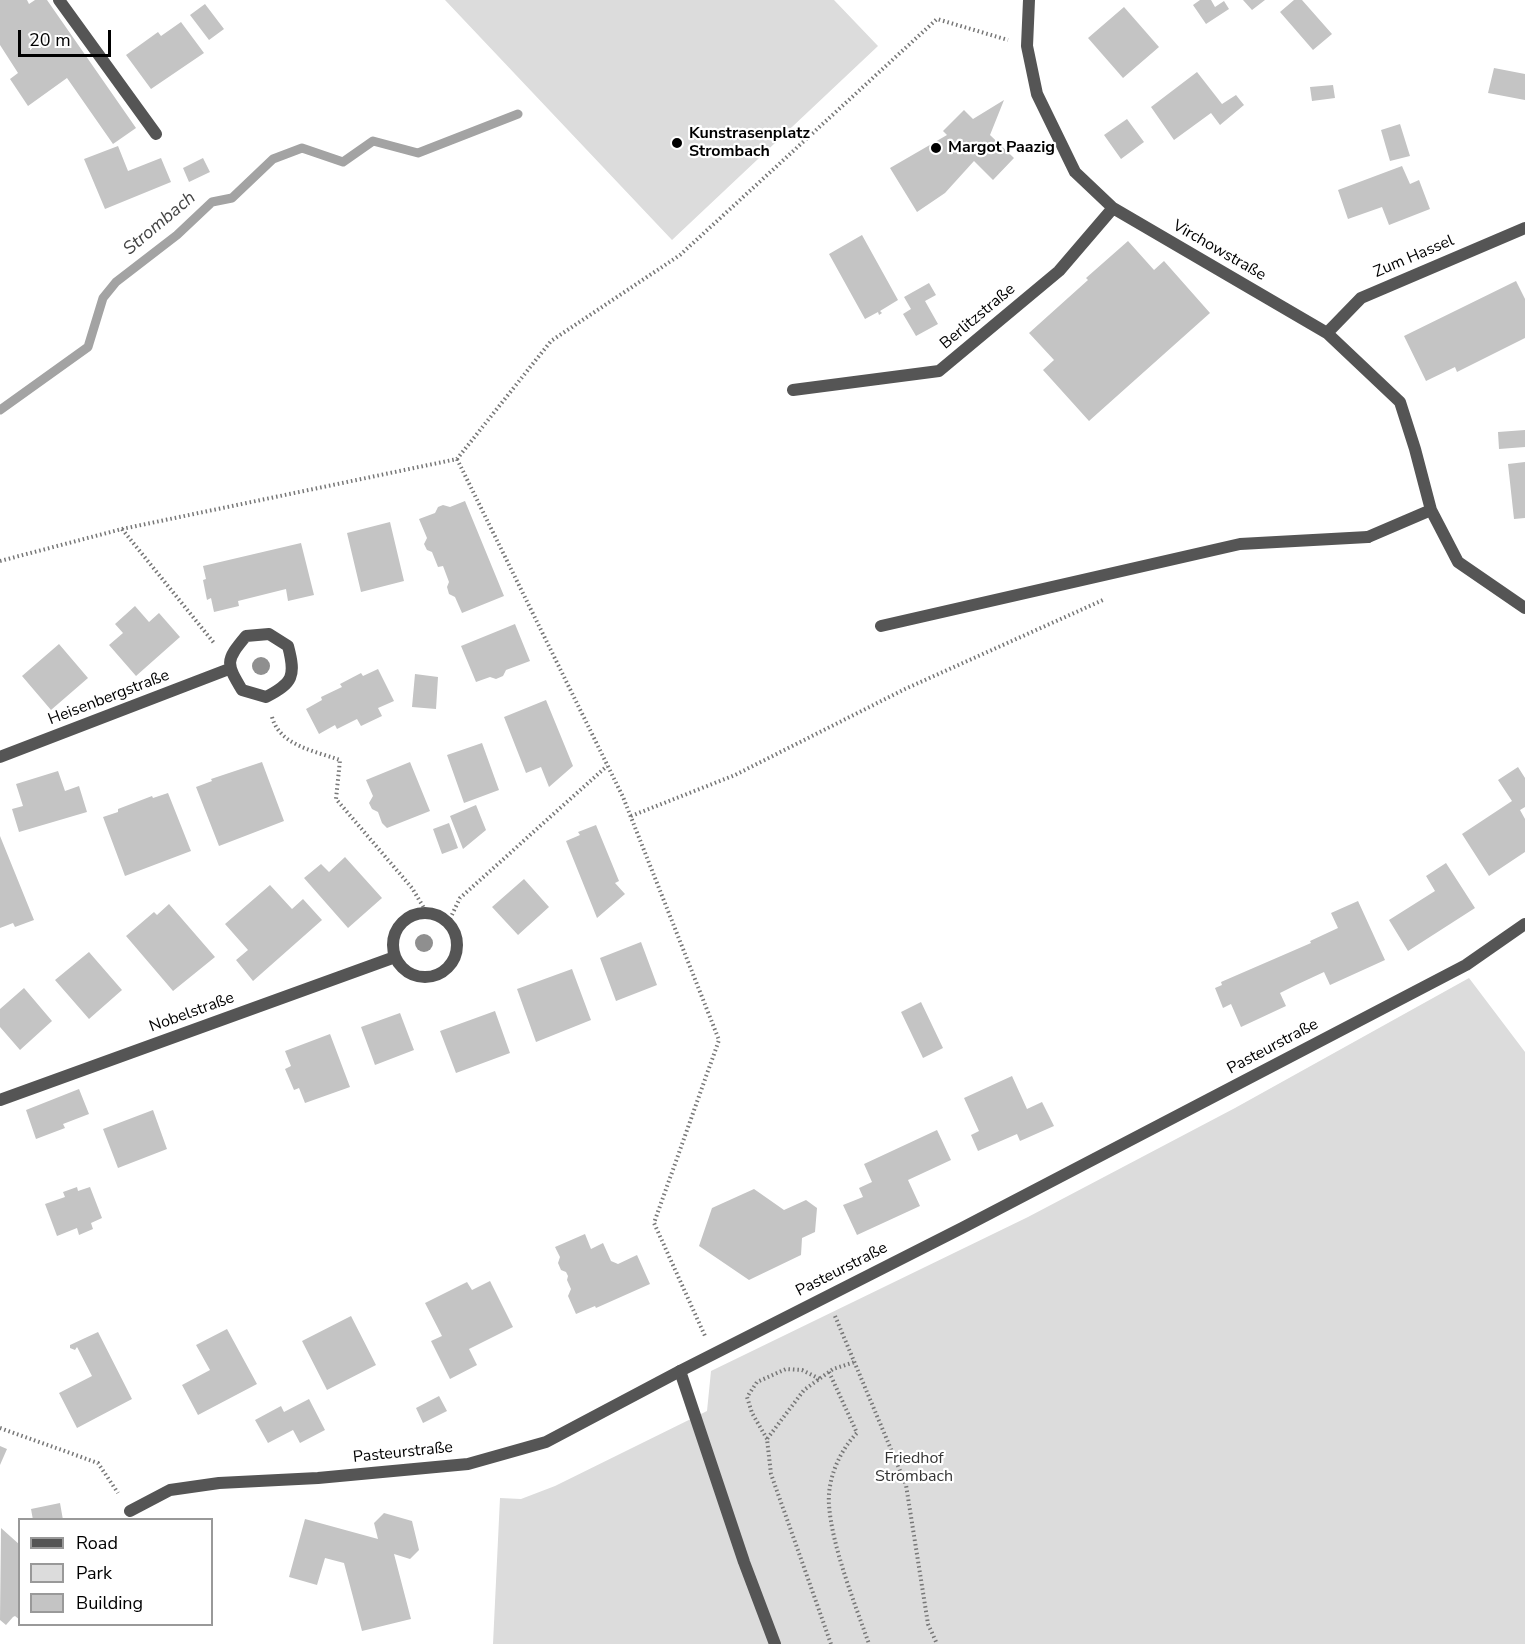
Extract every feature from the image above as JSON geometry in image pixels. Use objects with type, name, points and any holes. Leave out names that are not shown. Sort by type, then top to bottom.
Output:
[{"type":"street","points":[[59,0],[156,134]]},
{"type":"street","name":"Virchowstraße","points":[[1029,0],[1026,45],[1037,94],[1075,172],[1113,208],[1327,333],[1400,402],[1431,510],[1458,562],[1525,608]]},
{"type":"street","name":"Berlitzstraße","points":[[793,390],[939,371],[1059,271],[1113,208]]},
{"type":"street","name":"Zum Hassel","points":[[1327,333],[1361,298],[1525,228]]},
{"type":"street","points":[[881,626],[1240,544],[1368,537],[1431,510]]},
{"type":"street","points":[[269,634],[288,646],[293,667],[285,687],[266,697],[242,690],[229,669],[231,654],[246,636],[269,634]]},
{"type":"street","name":"Heisenbergstraße","points":[[0,757],[229,669]]},
{"type":"street","points":[[427,913],[448,923],[454,930],[457,948],[453,962],[443,972],[429,977],[416,976],[403,969],[395,957],[393,945],[396,932],[403,922],[414,915],[427,913]]},
{"type":"street","name":"Pasteurstraße","points":[[130,1511],[170,1490],[219,1483],[318,1478],[468,1464],[546,1442],[1466,965],[1525,924]]},
{"type":"street","name":"Nobelstraße","points":[[0,1100],[395,957]]},
{"type":"street","points":[[680,1371],[744,1562],[776,1644]]},
{"type":"path","points":[[0,561],[122,529],[457,459],[551,341],[680,255],[937,19],[1026,45]]},
{"type":"path","points":[[457,459],[631,816],[719,1040],[654,1223],[713,1354]]},
{"type":"path","points":[[122,529],[200,626]]},
{"type":"path","points":[[631,816],[735,775],[905,689],[1100,601],[1112,598]]},
{"type":"path","points":[[274,726],[287,740],[340,760],[336,799],[412,888],[427,913]]},
{"type":"path","points":[[448,923],[460,898],[607,766]]},
{"type":"path","points":[[826,1296],[906,1485],[928,1624],[937,1644]]},
{"type":"path","points":[[767,1439],[804,1390],[829,1372],[855,1362]]},
{"type":"path","points":[[820,1379],[802,1370],[786,1369],[757,1382],[747,1397],[767,1439],[771,1474],[831,1644]]},
{"type":"path","points":[[829,1372],[857,1433],[846,1444],[832,1477],[829,1503],[833,1533],[869,1644]]},
{"type":"path","points":[[0,1428],[98,1463],[130,1511]]},
{"type":"green space","name":"Kunstrasenplatz Strombach","points":[[445,0],[834,0],[878,46],[672,240]]},
{"type":"green space","name":"Friedhof Strombach","points":[[1469,978],[1525,1052],[1525,1644],[493,1644],[500,1498],[521,1499],[555,1486],[707,1411],[711,1371],[1028,1217],[1235,1108]]},
{"type":"building","points":[[0,0],[27,0],[29,4],[35,0],[47,0],[136,128],[113,144],[67,78],[28,106],[10,79],[18,73],[0,45]]},
{"type":"building","points":[[1200,0],[1211,0],[1215,7],[1224,1],[1229,9],[1206,24],[1193,5]]},
{"type":"building","points":[[1243,0],[1265,0],[1252,10]]},
{"type":"building","points":[[1294,0],[1302,0],[1332,34],[1313,50],[1280,12]]},
{"type":"building","points":[[205,4],[224,29],[209,40],[190,15]]},
{"type":"building","points":[[1124,7],[1159,47],[1123,78],[1088,38]]},
{"type":"building","points":[[181,22],[204,53],[151,89],[126,55],[158,32],[161,36]]},
{"type":"building","points":[[1494,68],[1525,74],[1525,100],[1488,93]]},
{"type":"building","points":[[1197,72],[1222,104],[1236,95],[1244,105],[1220,125],[1211,113],[1174,140],[1151,107]]},
{"type":"building","points":[[1333,85],[1335,98],[1312,101],[1310,87]]},
{"type":"building","points":[[1004,100],[990,135],[1014,158],[993,180],[974,161],[945,193],[917,212],[890,168],[947,135],[943,131],[964,110],[973,119]]},
{"type":"building","points":[[1127,119],[1144,142],[1121,159],[1104,135]]},
{"type":"building","points":[[1400,124],[1410,156],[1390,161],[1381,130]]},
{"type":"building","points":[[118,146],[128,171],[161,158],[171,182],[105,209],[84,159]]},
{"type":"building","points":[[203,158],[210,172],[189,182],[183,168]]},
{"type":"building","points":[[1402,166],[1410,184],[1419,180],[1430,209],[1389,225],[1382,207],[1348,219],[1338,190]]},
{"type":"building","points":[[862,235],[898,300],[880,311],[882,313],[879,315],[878,312],[865,319],[829,254]]},
{"type":"building","points":[[1128,241],[1154,270],[1164,261],[1210,313],[1089,421],[1043,370],[1054,360],[1029,333]]},
{"type":"building","points":[[1516,281],[1525,299],[1525,338],[1457,372],[1455,367],[1426,381],[1404,336]]},
{"type":"building","points":[[929,283],[936,295],[925,301],[938,324],[916,336],[903,314],[911,309],[904,297]]},
{"type":"building","points":[[1525,430],[1525,447],[1499,449],[1498,432]]},
{"type":"building","points":[[1525,462],[1525,518],[1514,519],[1508,464]]},
{"type":"building","points":[[465,501],[504,596],[462,613],[455,597],[449,594],[447,587],[449,582],[443,566],[438,567],[432,552],[427,550],[424,544],[427,538],[419,519],[435,513],[438,507],[443,505],[450,507]]},
{"type":"building","points":[[390,522],[404,581],[361,592],[347,533]]},
{"type":"building","points":[[301,543],[314,595],[288,601],[286,589],[238,601],[239,606],[214,612],[211,598],[207,600],[203,566]]},
{"type":"building","points":[[135,606],[149,622],[159,613],[180,637],[136,676],[109,645],[123,633],[115,624]]},
{"type":"building","points":[[515,624],[530,661],[506,670],[503,676],[496,679],[490,677],[476,682],[461,646]]},
{"type":"building","points":[[59,644],[88,678],[51,710],[22,676]]},
{"type":"building","points":[[378,669],[394,701],[378,708],[382,716],[361,726],[357,719],[337,729],[335,725],[319,734],[306,709],[322,700],[321,697],[342,687],[340,684],[361,673],[363,676]]},
{"type":"building","points":[[415,674],[438,677],[436,709],[412,707]]},
{"type":"building","points":[[546,700],[573,766],[549,787],[541,767],[526,773],[504,717]]},
{"type":"building","points":[[482,743],[499,790],[464,803],[447,755]]},
{"type":"building","points":[[262,762],[284,821],[219,846],[196,787],[212,781],[211,779]]},
{"type":"building","points":[[410,762],[430,811],[387,828],[382,823],[378,812],[372,809],[369,803],[373,796],[366,780]]},
{"type":"building","points":[[1518,767],[1525,778],[1525,807],[1520,810],[1525,819],[1525,852],[1489,876],[1462,834],[1512,801],[1498,780]]},
{"type":"building","points":[[58,771],[65,791],[79,786],[87,812],[19,832],[12,809],[23,806],[16,784]]},
{"type":"building","points":[[168,793],[191,851],[125,876],[103,817],[152,796],[153,798]]},
{"type":"building","points":[[476,805],[486,830],[463,849],[450,816]]},
{"type":"building","points":[[449,823],[458,848],[442,854],[433,829]]},
{"type":"building","points":[[596,825],[619,881],[615,883],[625,894],[597,918],[566,841],[580,835],[578,832]]},
{"type":"building","points":[[0,836],[34,920],[15,927],[13,923],[0,928]]},
{"type":"building","points":[[345,857],[382,898],[348,928],[304,878],[321,864],[329,872]]},
{"type":"building","points":[[1446,863],[1475,908],[1408,951],[1389,920],[1435,891],[1426,876]]},
{"type":"building","points":[[524,879],[549,907],[518,935],[492,907]]},
{"type":"building","points":[[270,885],[292,909],[303,899],[322,920],[253,981],[236,960],[248,950],[225,924]]},
{"type":"building","points":[[1358,901],[1385,960],[1330,985],[1324,972],[1296,985],[1280,993],[1286,1006],[1241,1027],[1231,1004],[1223,1008],[1215,988],[1222,985],[1221,982],[1311,943],[1310,941],[1338,928],[1331,913]]},
{"type":"building","points":[[169,904],[215,957],[173,991],[126,936],[154,912],[157,915]]},
{"type":"building","points":[[641,942],[657,985],[616,1001],[600,958]]},
{"type":"building","points":[[89,952],[122,990],[89,1019],[55,980]]},
{"type":"building","points":[[572,969],[591,1020],[536,1042],[517,989]]},
{"type":"building","points":[[24,988],[52,1021],[20,1050],[0,1027],[0,1009]]},
{"type":"building","points":[[921,1002],[943,1048],[923,1058],[901,1012]]},
{"type":"building","points":[[495,1011],[510,1053],[456,1073],[440,1031]]},
{"type":"building","points":[[400,1013],[414,1050],[375,1065],[361,1027]]},
{"type":"building","points":[[330,1034],[350,1087],[305,1103],[299,1088],[294,1090],[285,1069],[291,1066],[285,1051]]},
{"type":"building","points":[[1012,1076],[1027,1109],[1042,1102],[1054,1126],[1020,1141],[1017,1134],[978,1151],[971,1135],[979,1131],[964,1098]]},
{"type":"building","points":[[79,1089],[89,1114],[63,1124],[65,1128],[36,1139],[26,1110]]},
{"type":"building","points":[[153,1110],[167,1149],[118,1168],[103,1129]]},
{"type":"building","points":[[937,1130],[951,1160],[908,1180],[920,1206],[857,1235],[843,1205],[863,1197],[859,1188],[872,1182],[864,1164]]},
{"type":"building","points":[[77,1187],[78,1191],[90,1187],[102,1218],[91,1223],[93,1229],[79,1235],[77,1228],[57,1236],[45,1204],[65,1197],[63,1192]]},
{"type":"building","points":[[754,1189],[784,1210],[806,1200],[817,1208],[815,1232],[802,1238],[801,1255],[749,1280],[699,1246],[712,1208]]},
{"type":"building","points":[[585,1234],[591,1249],[603,1243],[611,1261],[618,1264],[637,1255],[650,1284],[596,1308],[595,1306],[576,1314],[568,1296],[571,1289],[567,1280],[568,1276],[561,1270],[558,1263],[560,1257],[555,1247]]},
{"type":"building","points":[[490,1281],[513,1327],[469,1349],[477,1365],[450,1379],[431,1341],[442,1336],[425,1303],[467,1282],[472,1290]]},
{"type":"building","points":[[351,1316],[376,1365],[327,1390],[302,1341]]},
{"type":"building","points":[[227,1329],[257,1384],[198,1415],[182,1385],[210,1370],[196,1345]]},
{"type":"building","points":[[98,1332],[132,1399],[77,1428],[59,1393],[92,1376],[77,1347],[75,1350],[70,1348],[70,1345]]},
{"type":"building","points":[[439,1396],[447,1411],[423,1423],[416,1408]]},
{"type":"building","points":[[309,1399],[325,1430],[300,1443],[293,1430],[268,1443],[255,1420],[281,1406],[284,1412]]},
{"type":"building","points":[[0,1446],[7,1449],[0,1465]]},
{"type":"building","points":[[60,1503],[63,1518],[33,1518],[31,1509]]},
{"type":"building","points":[[384,1513],[412,1521],[419,1550],[410,1559],[394,1554],[411,1619],[362,1631],[344,1563],[325,1558],[317,1585],[289,1577],[305,1519],[378,1539],[374,1523]]},
{"type":"building","points":[[1,1528],[18,1543],[18,1618],[13,1617],[6,1625],[0,1620]]},
{"type":"waterway","name":"Strombach","points":[[0,410],[88,347],[103,298],[116,282],[177,235],[212,202],[232,198],[273,159],[302,148],[343,162],[373,141],[418,153],[518,114]]},
{"type":"place","name":"Kunstrasenplatz Strombach","points":[[677,143]]},
{"type":"place","name":"Margot Paazig","points":[[936,148]]}]
